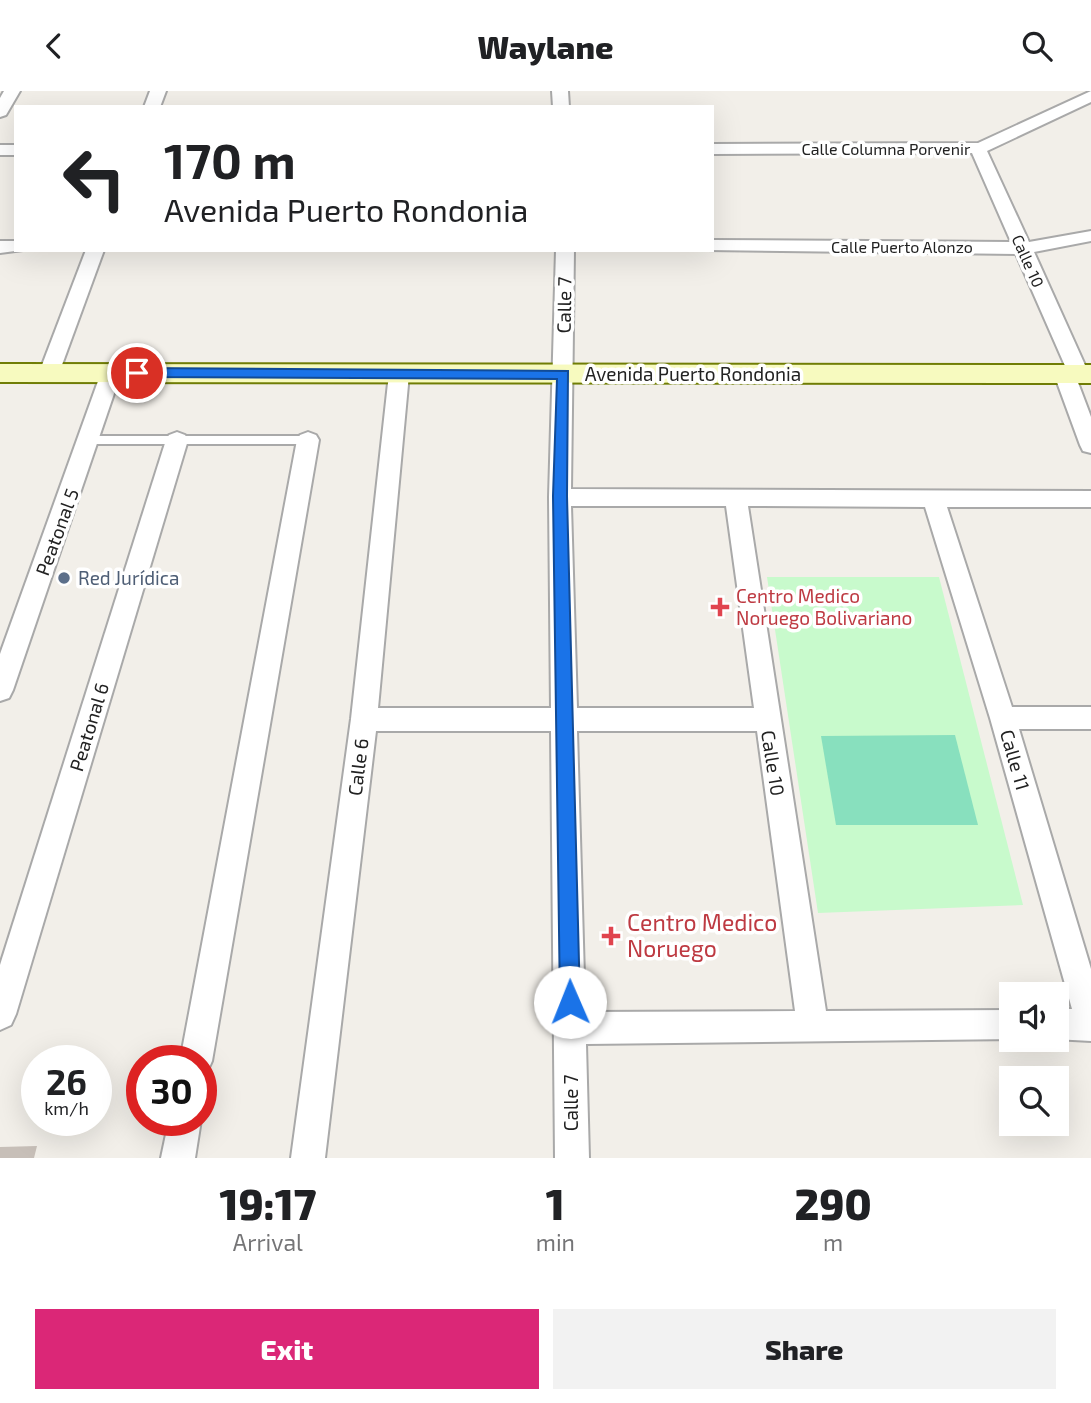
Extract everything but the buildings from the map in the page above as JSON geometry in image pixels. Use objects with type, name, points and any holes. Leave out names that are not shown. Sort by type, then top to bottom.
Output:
[{"type":"street","points":[[0,112],[12,91]]},
{"type":"street","name":"Calle Columna Porvenir","points":[[714,149],[978,148],[994,144],[1091,96]]},
{"type":"street","name":"Calle 10","points":[[978,148],[1078,374],[1091,445]]},
{"type":"street","name":"Calle Puerto Alonzo","points":[[714,246],[1021,248],[1091,236]]},
{"type":"street","points":[[49,373],[94,252]]},
{"type":"street","name":"Calle 7","points":[[565,252],[560,496],[572,1158]]},
{"type":"street","name":"Avenida Puerto Rondonia","points":[[0,373],[1078,374]]},
{"type":"street","name":"Peatonal 5","points":[[0,690],[90,440],[111,373]]},
{"type":"street","name":"Calle 6","points":[[308,1158],[364,719],[399,374]]},
{"type":"street","name":"Peatonal 6","points":[[0,1014],[177,440]]},
{"type":"street","points":[[199,1045],[308,440]]},
{"type":"street","points":[[560,496],[1091,499]]},
{"type":"street","name":"Calle 10","points":[[736,498],[813,1027]]},
{"type":"street","name":"Calle 11","points":[[934,500],[1003,718],[1091,1023]]},
{"type":"street","points":[[1003,718],[1091,718]]},
{"type":"street","points":[[364,719],[767,720]]},
{"type":"street","points":[[1069,1024],[1091,1023]]},
{"type":"street","points":[[570,1028],[999,1025]]},
{"type":"street","points":[[178,1158],[182,1136]]},
{"type":"lane","points":[[90,440],[308,440]]},
{"type":"green space","points":[[767,577],[939,577],[1023,905],[818,913]]},
{"type":"green space","points":[[955,735],[978,825],[836,825],[821,736]]},
{"type":"place","name":"Red Jurídica","points":[[64,578]]},
{"type":"place","name":"Centro Medico Noruego Bolivariano","points":[[720,607]]},
{"type":"place","name":"Centro Medico Noruego","points":[[611,936]]},
{"type":"route","points":[[137,373],[563,374],[560,496],[570,1002]]}]
